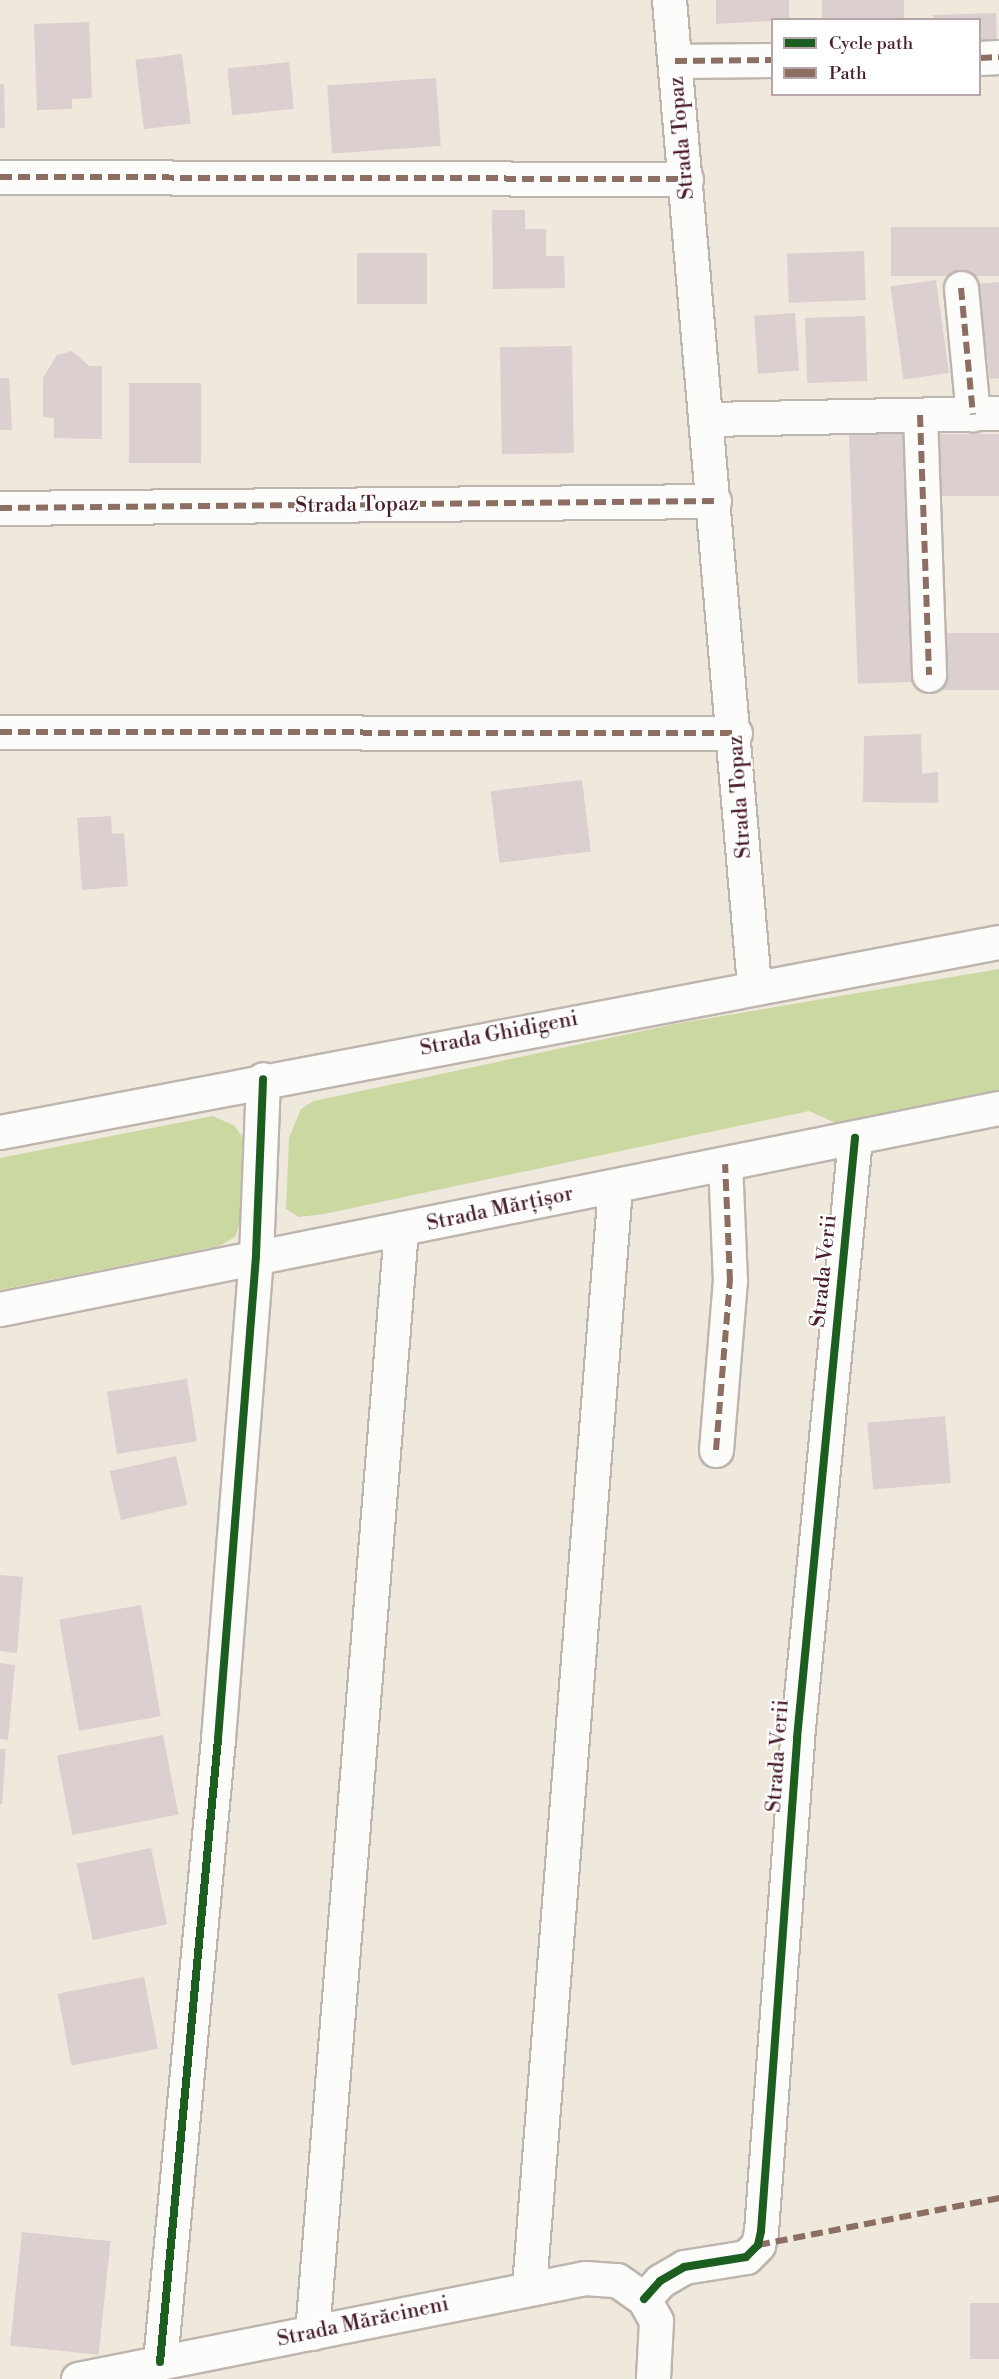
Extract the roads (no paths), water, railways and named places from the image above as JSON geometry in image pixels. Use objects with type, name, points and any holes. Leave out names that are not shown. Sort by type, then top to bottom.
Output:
[{"type":"street","name":"Strada Topaz","points":[[669,0],[709,419],[754,985]]},
{"type":"street","points":[[981,58],[999,57]]},
{"type":"street","points":[[675,61],[771,60]]},
{"type":"street","points":[[0,177],[686,179]]},
{"type":"street","points":[[709,419],[986,413],[961,288]]},
{"type":"street","points":[[920,415],[929,675]]},
{"type":"street","name":"Strada Topaz","points":[[0,508],[714,501]]},
{"type":"street","points":[[0,732],[735,733]]},
{"type":"street","name":"Strada Ghidigeni","points":[[0,1132],[754,985],[999,942]]},
{"type":"street","points":[[160,2362],[218,1739],[255,1255],[263,1079]]},
{"type":"street","name":"Strada Mărțișor","points":[[0,1310],[255,1255],[401,1229],[999,1108]]},
{"type":"street","name":"Strada Verii","points":[[644,2299],[660,2281],[684,2267],[746,2257],[758,2245],[761,2231],[797,1738],[855,1138]]},
{"type":"street","points":[[716,1450],[730,1281],[725,1164]]},
{"type":"street","points":[[529,2287],[615,1186]]},
{"type":"street","points":[[312,2333],[401,1229]]},
{"type":"street","name":"Strada Mărăcineni","points":[[78,2379],[529,2287],[585,2278],[617,2280],[644,2299]]},
{"type":"street","points":[[644,2299],[656,2321],[653,2379]]}]
